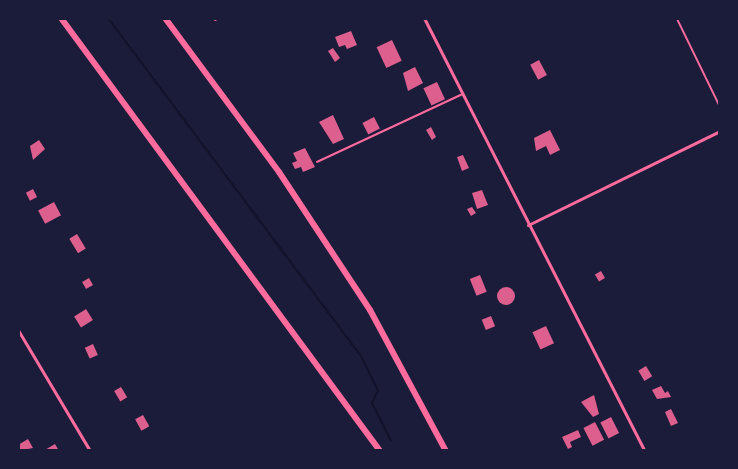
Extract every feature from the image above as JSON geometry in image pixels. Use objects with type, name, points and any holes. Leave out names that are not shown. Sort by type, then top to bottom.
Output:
[{"type":"highway","points":[[61,18],[380,451]]},
{"type":"highway","points":[[165,18],[279,172],[370,310],[446,451]]},
{"type":"street","points":[[424,18],[645,451]]},
{"type":"street","points":[[528,225],[720,131]]},
{"type":"street","points":[[18,330],[90,451]]},
{"type":"lane","points":[[677,18],[720,106]]},
{"type":"lane","points":[[318,162],[463,94]]},
{"type":"path","points":[[215,20],[220,18]]},
{"type":"building","points":[[351,31],[357,45],[347,49],[345,45],[339,47],[335,37]]},
{"type":"building","points":[[392,40],[402,61],[386,68],[377,47]]},
{"type":"building","points":[[333,48],[340,58],[335,62],[328,51]]},
{"type":"building","points":[[539,60],[547,75],[538,80],[530,65]]},
{"type":"building","points":[[415,67],[423,83],[408,91],[403,73]]},
{"type":"building","points":[[437,82],[445,99],[431,106],[423,88]]},
{"type":"building","points":[[333,115],[344,139],[333,144],[319,122]]},
{"type":"building","points":[[374,117],[380,129],[368,134],[362,123]]},
{"type":"building","points":[[431,127],[436,137],[432,140],[426,130]]},
{"type":"building","points":[[550,130],[560,150],[550,155],[546,146],[536,151],[534,138]]},
{"type":"building","points":[[39,140],[45,149],[33,160],[30,146]]},
{"type":"building","points":[[305,148],[315,167],[303,172],[301,167],[295,169],[292,163],[297,161],[293,153]]},
{"type":"building","points":[[463,155],[469,168],[462,171],[457,157]]},
{"type":"building","points":[[33,189],[37,197],[30,201],[26,193]]},
{"type":"building","points":[[482,190],[488,205],[477,209],[472,193]]},
{"type":"building","points":[[54,202],[61,215],[45,224],[38,210]]},
{"type":"building","points":[[472,207],[476,213],[471,216],[467,209]]},
{"type":"building","points":[[77,234],[86,249],[78,253],[69,239]]},
{"type":"building","points":[[601,271],[605,278],[599,281],[595,274]]},
{"type":"building","points":[[480,275],[487,292],[477,296],[470,279]]},
{"type":"building","points":[[89,278],[93,285],[86,289],[82,282]]},
{"type":"building","points":[[502,287],[510,287],[515,292],[513,303],[502,305],[497,300],[497,292]]},
{"type":"building","points":[[86,309],[93,320],[81,327],[74,316]]},
{"type":"building","points":[[491,316],[495,326],[486,330],[482,320]]},
{"type":"building","points":[[546,326],[554,343],[540,350],[532,332]]},
{"type":"building","points":[[93,344],[98,355],[90,359],[85,348]]},
{"type":"building","points":[[646,366],[652,376],[644,381],[638,371]]},
{"type":"building","points":[[661,386],[665,393],[668,391],[671,397],[657,399],[652,390]]},
{"type":"building","points":[[121,387],[127,397],[120,401],[114,391]]},
{"type":"building","points":[[594,395],[599,414],[593,417],[581,402]]},
{"type":"building","points":[[671,409],[678,423],[671,426],[665,412]]},
{"type":"building","points":[[143,415],[149,426],[141,431],[135,419]]},
{"type":"building","points":[[611,417],[619,433],[608,438],[600,422]]},
{"type":"building","points":[[595,422],[604,440],[592,446],[583,428]]},
{"type":"building","points":[[578,430],[581,437],[570,442],[572,447],[568,449],[562,437]]},
{"type":"building","points":[[28,439],[33,448],[18,451],[18,445]]},
{"type":"building","points":[[55,444],[59,451],[43,451]]},
{"type":"waterway","points":[[108,18],[362,358],[378,391],[372,403],[391,441]]}]
